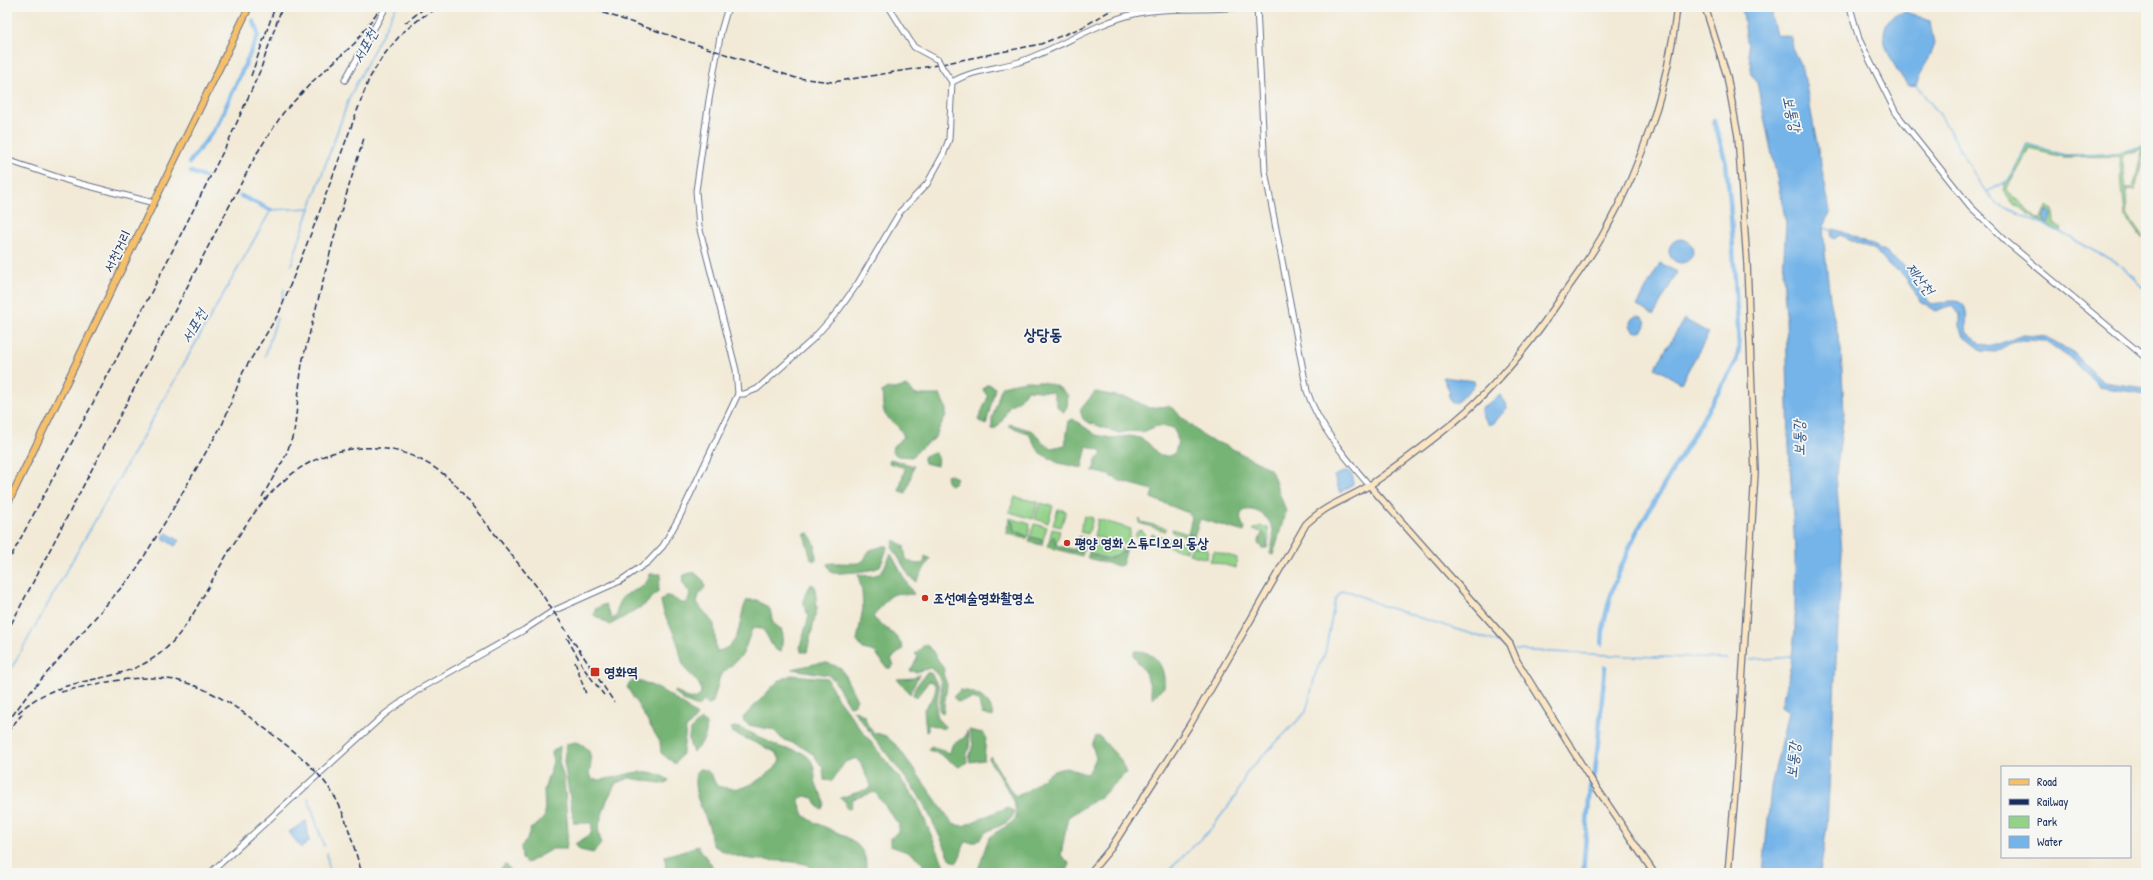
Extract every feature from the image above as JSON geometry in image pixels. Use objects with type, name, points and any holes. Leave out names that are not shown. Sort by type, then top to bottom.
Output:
[{"type":"main road","name":"서천거리","points":[[7,505],[249,7]]},
{"type":"main road","points":[[1090,873],[1111,848],[1191,723],[1306,524],[1317,513],[1369,485],[1444,430],[1495,384],[1551,313],[1596,247],[1617,209],[1651,124],[1674,37],[1677,7]]},
{"type":"main road","points":[[1705,7],[1727,76],[1738,136],[1747,263],[1755,473],[1736,781],[1728,873]]},
{"type":"main road","points":[[1369,485],[1510,644],[1515,656],[1588,775],[1654,873]]},
{"type":"street","points":[[345,80],[386,7]]},
{"type":"street","points":[[210,873],[385,714],[418,690],[524,630],[553,611],[620,581],[648,562],[663,546],[680,516],[738,394],[736,370],[699,226],[696,191],[709,100],[721,31],[728,7]]},
{"type":"street","points":[[738,394],[744,394],[757,389],[812,340],[838,312],[858,283],[900,212],[927,184],[944,154],[949,139],[952,82],[938,60],[914,47],[889,7]]},
{"type":"street","points":[[952,82],[964,75],[1018,62],[1065,41],[1134,14],[1169,10],[1243,7]]},
{"type":"street","points":[[1257,7],[1262,146],[1266,178],[1307,391],[1317,416],[1348,460],[1369,485]]},
{"type":"street","points":[[1850,7],[1859,39],[1896,113],[1970,206],[2008,243],[2146,358]]},
{"type":"street","points":[[7,160],[54,176],[154,203]]},
{"type":"green space","points":[[2027,144],[2065,155],[2116,154],[2146,145],[2135,190],[2126,191],[2127,214],[2143,237],[2141,237],[2125,215],[2119,156],[2064,157],[2029,149],[2006,190],[2038,219],[2040,219],[2048,206],[2053,210],[2054,224],[2062,228],[2061,232],[2045,224],[2047,224],[2047,211],[2043,223],[2014,204],[2003,190],[2005,183],[2009,181]],"holes":[[[2143,149],[2133,188],[2126,189],[2122,155]]]},
{"type":"green space","points":[[1025,381],[1049,384],[1060,388],[1068,396],[1067,406],[1064,412],[1058,408],[1053,392],[1027,390],[1018,401],[1009,406],[1002,421],[995,429],[992,429],[992,419],[1002,386]]},
{"type":"green space","points":[[989,384],[995,388],[986,425],[978,420],[988,397],[983,390],[985,386]]},
{"type":"green space","points":[[906,386],[916,395],[940,395],[946,408],[946,415],[934,439],[923,446],[912,457],[898,456],[892,452],[893,446],[904,437],[899,428],[885,415],[883,409],[882,392],[887,388],[894,389]]},
{"type":"green space","points":[[1095,392],[1132,399],[1149,408],[1168,406],[1207,439],[1227,446],[1270,469],[1286,511],[1273,555],[1270,554],[1273,532],[1270,523],[1265,516],[1258,512],[1245,510],[1241,514],[1241,520],[1245,529],[1244,532],[1200,519],[1194,536],[1188,533],[1192,517],[1186,512],[1151,498],[1153,490],[1120,481],[1109,475],[1093,471],[1097,457],[1100,458],[1102,451],[1087,446],[1082,468],[1058,463],[1040,453],[1028,433],[1008,426],[1010,424],[1033,431],[1040,440],[1051,448],[1065,445],[1069,421],[1073,419],[1096,435],[1112,438],[1131,436],[1140,438],[1148,443],[1160,456],[1170,456],[1174,454],[1177,447],[1177,436],[1171,427],[1157,426],[1143,432],[1129,431],[1119,433],[1087,422],[1083,419],[1080,410]]},
{"type":"green space","points":[[935,453],[938,456],[937,466],[925,463],[923,457]]},
{"type":"green space","points":[[890,459],[914,466],[906,493],[899,491],[905,468],[889,463]]},
{"type":"green space","points":[[949,474],[957,478],[954,483],[950,485],[947,482],[946,475]]},
{"type":"green space","points":[[1015,497],[1038,502],[1033,519],[1009,512]]},
{"type":"green space","points":[[1040,503],[1053,506],[1048,523],[1035,519]]},
{"type":"green space","points":[[1058,509],[1066,511],[1061,527],[1053,525]]},
{"type":"green space","points":[[1084,516],[1093,518],[1088,534],[1080,532]]},
{"type":"green space","points":[[1010,518],[1030,524],[1028,537],[1014,530],[1012,521],[1009,520]]},
{"type":"green space","points":[[1140,518],[1141,522],[1166,528],[1165,531],[1139,523]]},
{"type":"green space","points":[[1098,519],[1131,529],[1128,546],[1094,536]]},
{"type":"green space","points":[[1009,520],[1013,522],[1014,530],[1028,537],[1026,539],[1006,533]]},
{"type":"green space","points":[[1034,524],[1047,527],[1043,540],[1030,537]]},
{"type":"green space","points":[[1261,526],[1268,528],[1269,540],[1267,548],[1263,532],[1253,530]]},
{"type":"green space","points":[[1052,529],[1060,531],[1056,545],[1055,541],[1049,541]]},
{"type":"green space","points":[[1172,529],[1194,536],[1193,538],[1173,533]]},
{"type":"green space","points":[[1140,530],[1145,535],[1140,540],[1135,535]]},
{"type":"green space","points":[[1263,532],[1266,536],[1267,548],[1262,548],[1258,544]]},
{"type":"green space","points":[[809,533],[815,545],[816,559],[813,561],[811,559],[804,534]]},
{"type":"green space","points":[[1152,534],[1188,544],[1186,552],[1149,541]]},
{"type":"green space","points":[[1054,536],[1056,545],[1075,550],[1082,545],[1084,549],[1082,556],[1047,547],[1049,541]]},
{"type":"green space","points":[[1079,536],[1087,539],[1084,549],[1082,545],[1075,550]]},
{"type":"green space","points":[[1030,537],[1043,540],[1042,545],[1029,542]]},
{"type":"green space","points":[[894,540],[904,546],[906,559],[910,562],[917,564],[924,563],[925,556],[930,559],[916,582],[910,577],[892,547]]},
{"type":"green space","points":[[1092,540],[1126,550],[1126,552],[1121,552],[1114,558],[1108,559],[1089,553]]},
{"type":"green space","points":[[888,546],[882,563],[879,567],[871,570],[832,573],[827,564],[860,562],[864,560],[870,550]]},
{"type":"green space","points":[[1192,546],[1208,549],[1207,559],[1189,554]]},
{"type":"green space","points":[[1214,551],[1237,558],[1236,568],[1210,561]]},
{"type":"green space","points":[[1121,552],[1126,552],[1122,565],[1119,566],[1087,558],[1089,553],[1102,558],[1109,558]]},
{"type":"green space","points":[[891,554],[914,594],[892,595],[873,617],[898,639],[903,649],[891,659],[894,665],[891,668],[887,668],[875,652],[863,649],[857,641],[863,608],[862,592],[858,575],[876,575],[885,566]]},
{"type":"green space","points":[[694,572],[704,581],[705,587],[699,595],[697,603],[714,624],[716,650],[719,651],[727,648],[733,643],[739,630],[747,600],[757,600],[770,609],[773,623],[781,629],[783,635],[781,652],[771,644],[762,629],[758,627],[752,629],[743,654],[720,676],[713,702],[708,706],[704,701],[698,707],[686,702],[673,692],[676,691],[685,697],[694,699],[700,696],[701,691],[699,684],[683,665],[677,642],[665,616],[661,601],[665,596],[668,596],[681,603],[687,603],[690,594],[682,581],[684,575]]},
{"type":"green space","points":[[650,574],[661,574],[661,576],[658,592],[646,604],[610,625],[594,615],[595,609],[605,604],[612,619],[617,616],[620,600],[625,595],[642,586],[647,581]]},
{"type":"green space","points":[[811,584],[815,586],[817,608],[807,652],[801,652],[800,646],[809,616],[806,612],[804,600],[806,592]]},
{"type":"green space","points":[[925,644],[930,647],[945,671],[943,673],[947,685],[943,714],[939,710],[941,686],[935,672],[930,668],[916,672],[910,671],[918,657],[915,654]]},
{"type":"green space","points":[[1134,651],[1148,653],[1158,661],[1161,667],[1164,687],[1153,698],[1147,676],[1134,656]]},
{"type":"green space","points":[[819,663],[827,663],[841,668],[857,700],[853,705],[849,706],[834,680],[828,675],[792,669]]},
{"type":"green space","points":[[926,673],[931,673],[939,687],[936,708],[938,718],[946,727],[944,729],[928,724],[928,731],[926,732],[924,709],[934,696],[936,687],[933,682],[929,681],[916,698],[913,695],[915,688]]},
{"type":"green space","points":[[919,674],[910,694],[897,679],[914,678]]},
{"type":"green space","points":[[791,675],[827,678],[836,696],[916,799],[947,873],[922,873],[924,866],[921,861],[909,853],[891,846],[891,838],[898,831],[899,825],[875,792],[853,799],[850,809],[846,808],[846,802],[840,798],[871,788],[871,785],[857,758],[845,762],[832,781],[824,780],[823,768],[813,754],[798,745],[782,739],[774,730],[748,725],[744,721],[743,718],[778,681]]},
{"type":"green space","points":[[631,681],[648,684],[657,688],[683,704],[697,716],[686,729],[683,752],[675,764],[661,753],[660,742],[627,687]]},
{"type":"green space","points":[[960,690],[977,694],[986,701],[990,706],[993,717],[982,714],[979,702],[974,698],[958,702],[953,697]]},
{"type":"green space","points":[[853,710],[864,715],[868,726],[873,732],[886,736],[898,747],[953,824],[963,826],[1006,808],[1014,811],[1011,819],[986,832],[977,842],[966,842],[956,863],[951,860],[928,812],[917,793]]},
{"type":"green space","points":[[701,720],[705,722],[706,735],[702,743],[693,752],[689,742],[691,730]]},
{"type":"green space","points":[[735,727],[747,731],[780,747],[802,753],[809,758],[813,764],[817,787],[824,803],[822,809],[818,807],[814,798],[805,796],[800,798],[799,802],[804,815],[812,821],[845,836],[854,842],[862,850],[866,860],[865,873],[812,873],[810,867],[806,864],[758,860],[735,856],[724,852],[713,845],[709,827],[695,787],[696,772],[700,769],[704,769],[709,772],[717,786],[740,788],[750,785],[769,773],[780,759],[775,752],[732,732],[731,728]]},
{"type":"green space","points":[[969,730],[983,733],[986,737],[984,760],[970,762],[969,759],[973,744]]},
{"type":"green space","points":[[967,731],[970,742],[966,758],[967,762],[959,767],[938,753],[928,750],[931,746],[950,753],[952,745],[965,737]]},
{"type":"green space","points":[[1096,736],[1100,737],[1120,759],[1126,773],[1103,795],[1068,817],[1061,855],[1069,863],[1067,873],[975,873],[980,865],[989,839],[994,833],[1011,823],[1016,815],[1008,790],[989,760],[990,756],[1011,791],[1016,796],[1029,789],[1046,776],[1060,769],[1070,768],[1088,774],[1096,758],[1092,745]]},
{"type":"green space","points":[[575,742],[585,747],[590,754],[591,763],[589,774],[593,780],[603,780],[631,773],[649,772],[669,780],[666,784],[629,778],[616,783],[607,800],[598,828],[601,844],[593,853],[580,850],[575,844],[591,834],[592,823],[574,823],[564,762],[566,744]]},
{"type":"green space","points":[[560,746],[559,762],[564,778],[568,833],[566,849],[552,849],[527,863],[522,859],[521,846],[527,840],[530,829],[538,824],[545,816],[544,790],[553,762],[552,752]]},
{"type":"green space","points":[[698,846],[717,873],[666,873],[665,856]]},
{"type":"green space","points":[[505,864],[514,873],[497,873]]},
{"type":"water","name":"보통강","points":[[1742,7],[1776,7],[1771,16],[1776,34],[1791,37],[1792,48],[1803,70],[1830,211],[1823,227],[1830,299],[1841,349],[1844,413],[1836,474],[1842,552],[1827,825],[1820,873],[1763,873],[1771,787],[1788,712],[1781,707],[1791,664],[1795,632],[1795,551],[1789,446],[1786,315],[1783,274],[1786,222],[1757,83],[1752,75]]},
{"type":"water","points":[[1907,12],[1930,21],[1934,45],[1916,85],[1908,86],[1888,52],[1884,33],[1886,24],[1892,17],[1897,14]]},
{"type":"water","points":[[2048,210],[2051,214],[2049,223],[2045,224],[2043,217]]},
{"type":"water","points":[[1833,229],[1846,233],[1887,252],[1891,257],[1906,267],[1930,303],[1934,304],[1954,301],[1962,304],[1966,311],[1967,333],[1981,344],[1993,346],[2023,335],[2047,337],[2074,353],[2103,382],[2146,388],[2146,394],[2099,387],[2072,359],[2044,341],[2021,340],[2009,344],[1995,352],[1982,351],[1964,337],[1960,326],[1960,315],[1953,306],[1936,311],[1920,301],[1905,277],[1899,271],[1889,266],[1875,250],[1840,235],[1834,239],[1831,236]]},
{"type":"water","points":[[1681,239],[1689,243],[1693,251],[1689,259],[1681,263],[1673,259],[1669,251],[1673,243]]},
{"type":"water","points":[[1660,263],[1677,272],[1654,315],[1637,306]]},
{"type":"water","points":[[1635,316],[1641,316],[1646,321],[1644,330],[1641,332],[1635,332],[1630,327],[1630,321]]},
{"type":"water","points":[[1684,319],[1709,333],[1681,383],[1655,368]]},
{"type":"water","points":[[1443,377],[1474,381],[1475,385],[1456,403],[1452,403],[1448,394],[1450,393]]},
{"type":"water","points":[[1500,395],[1506,403],[1507,408],[1494,423],[1489,425],[1482,416],[1481,409]]},
{"type":"water","points":[[1348,470],[1353,477],[1353,484],[1340,493],[1334,476]]},
{"type":"water","points":[[167,533],[180,541],[175,546],[164,539],[163,536]]},
{"type":"water","points":[[306,821],[309,842],[301,848],[289,832]]},
{"type":"waterway","name":"서포천","points":[[7,676],[271,210],[310,208],[350,96],[396,7]]},
{"type":"waterway","points":[[189,163],[217,126],[258,36],[257,29],[253,21]]},
{"type":"waterway","points":[[1916,85],[1941,116],[1980,184],[1997,204],[2056,230],[2119,264]]},
{"type":"waterway","points":[[1602,644],[1603,629],[1609,600],[1619,572],[1637,531],[1736,362],[1739,348],[1730,201],[1726,163],[1714,121]]},
{"type":"waterway","points":[[1987,192],[2009,180],[2027,144],[2065,155],[2116,154],[2146,145]]},
{"type":"waterway","points":[[191,172],[204,177]]},
{"type":"waterway","points":[[241,196],[271,210]]},
{"type":"waterway","points":[[291,265],[310,208]]},
{"type":"waterway","name":"제산천","points":[[1822,227],[1833,231]]},
{"type":"waterway","points":[[2122,266],[2146,290]]},
{"type":"waterway","points":[[281,303],[284,289]]},
{"type":"waterway","points":[[265,356],[277,318]]},
{"type":"waterway","points":[[1166,873],[1211,829],[1235,797],[1247,772],[1306,712],[1316,672],[1325,653],[1335,600],[1342,591],[1351,592],[1383,606],[1497,642],[1510,649]]},
{"type":"waterway","points":[[1514,650],[1727,659]]},
{"type":"waterway","points":[[1750,660],[1793,657]]},
{"type":"waterway","points":[[1583,873],[1590,787],[1595,774],[1605,667]]},
{"type":"waterway","points":[[1097,873],[1156,787]]},
{"type":"waterway","points":[[308,798],[324,846]]},
{"type":"waterway","points":[[327,853],[329,873]]},
{"type":"railway","points":[[251,76],[275,7]]},
{"type":"railway","points":[[7,564],[134,326],[229,140],[260,71],[282,7]]},
{"type":"railway","points":[[7,632],[257,153],[283,113],[313,81],[355,43],[381,7]]},
{"type":"railway","points":[[405,23],[426,7]]},
{"type":"railway","points":[[7,723],[26,697],[134,573],[167,519],[223,423],[243,372],[279,313],[316,221],[369,79],[383,56],[402,33],[422,17],[440,7]]},
{"type":"railway","points":[[586,7],[796,78],[833,82],[932,66],[1041,44],[1083,27],[1116,7]]},
{"type":"railway","points":[[262,497],[285,457],[294,433],[302,363],[339,218],[364,138]]},
{"type":"railway","points":[[18,713],[35,700],[53,691],[128,671],[146,663],[163,651],[177,637],[188,622],[235,541],[268,497],[287,478],[308,463],[333,453],[362,448],[388,449],[413,456],[435,468],[455,484],[537,587],[614,702]]},
{"type":"railway","points":[[567,638],[585,670],[604,695]]},
{"type":"railway","points":[[575,662],[586,694]]},
{"type":"railway","points":[[61,692],[107,682],[141,678],[157,678],[187,683],[221,698],[290,748],[323,780],[330,789],[340,808],[362,873]]},
{"type":"railway","points":[[7,732],[24,712]]},
{"type":"place","name":"평양 영화 스튜디오의 동상","points":[[1067,543]]},
{"type":"place","name":"조선예술영화촬영소","points":[[925,598]]},
{"type":"place","name":"영화역","points":[[595,672]]},
{"type":"district","name":"상당동","points":[[1043,334]]}]
